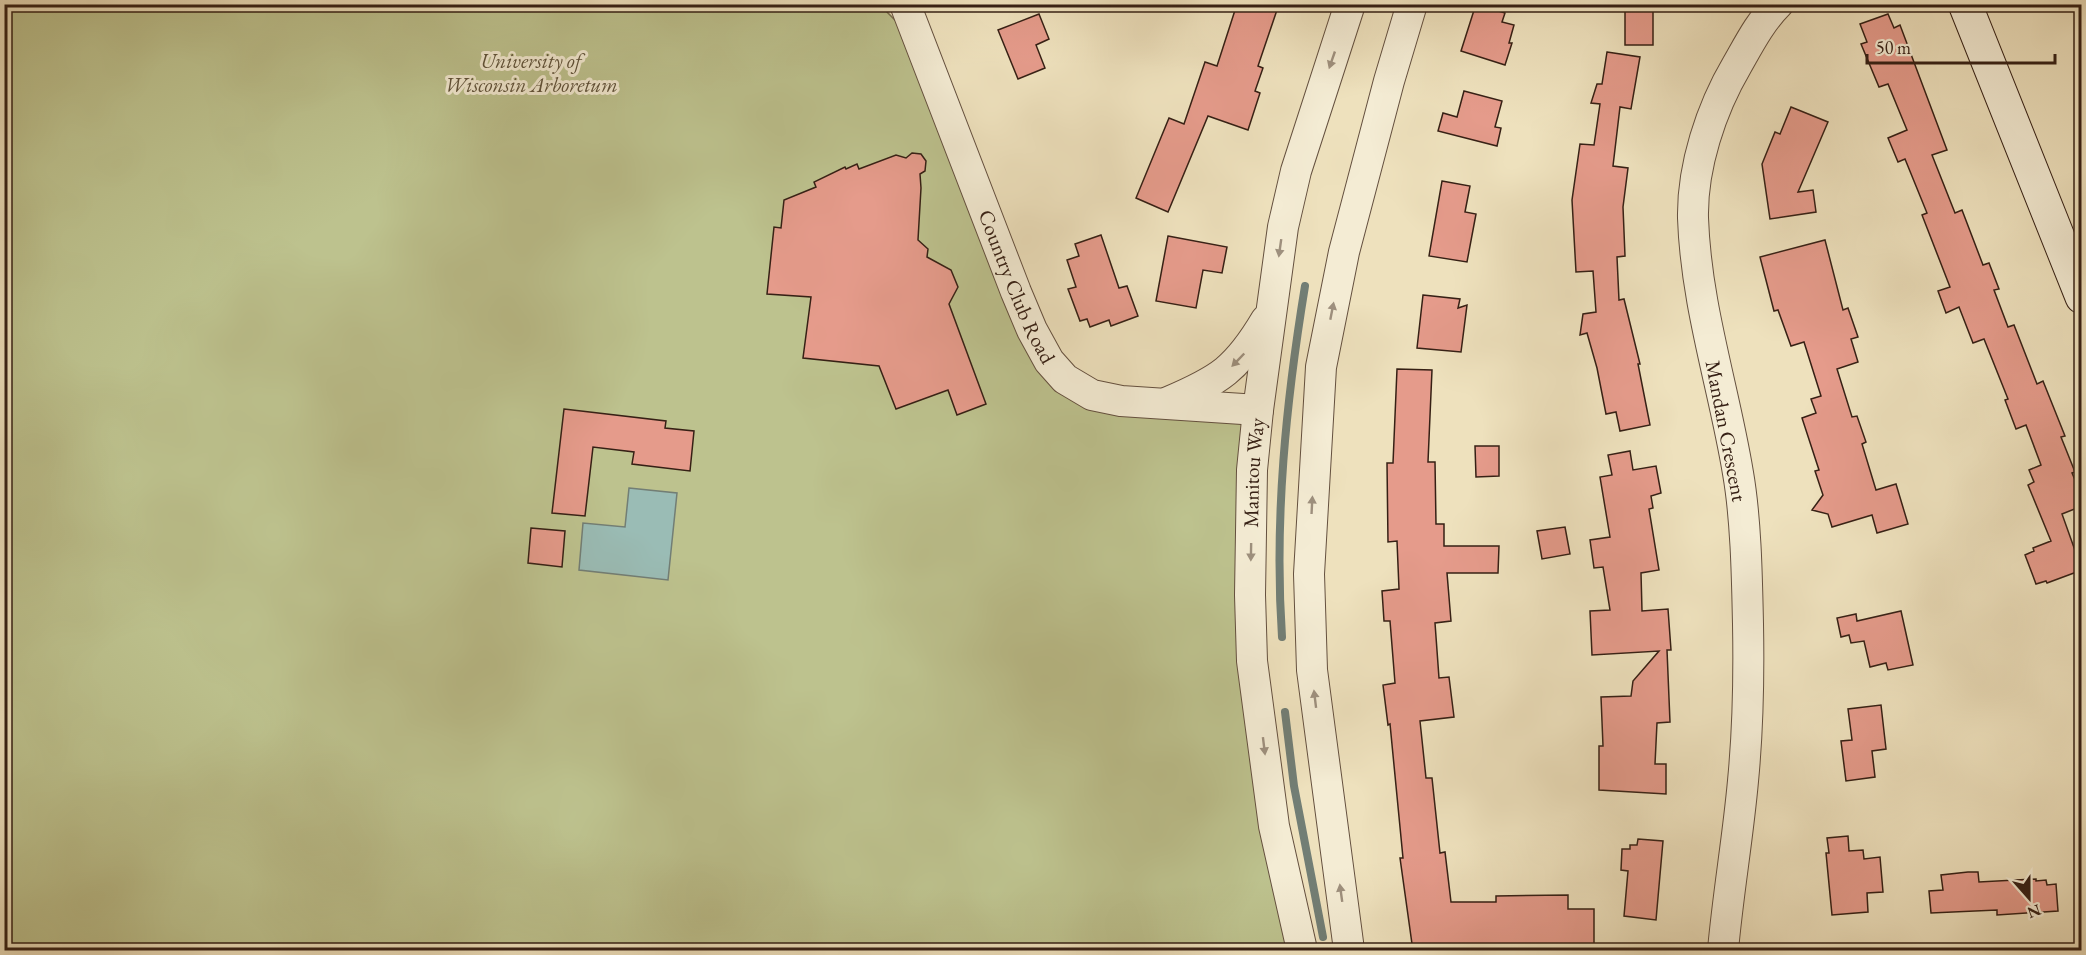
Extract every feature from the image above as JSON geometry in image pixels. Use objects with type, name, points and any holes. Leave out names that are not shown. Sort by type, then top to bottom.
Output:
[{"type":"street","name":"Country Club Road","points":[[904,4],[1002,259],[1032,330],[1049,361],[1065,379],[1092,395],[1121,401],[1258,410]]},
{"type":"street","name":"Manitou Way","points":[[1302,951],[1274,826],[1252,661],[1250,595],[1252,470],[1283,227],[1296,171],[1350,4]]},
{"type":"street","points":[[1349,951],[1312,670],[1308,574],[1321,368],[1344,252],[1389,81],[1412,4]]},
{"type":"street","name":"Mandan Crescent","points":[[1723,951],[1743,778],[1747,692],[1747,602],[1739,476],[1701,297],[1693,217],[1696,182],[1712,116],[1726,84],[1764,18],[1778,4]]},
{"type":"street","points":[[1965,4],[2082,297]]},
{"type":"street","points":[[1164,404],[1200,389],[1225,374],[1249,349],[1271,312]]},
{"type":"green space","name":"University of Wisconsin Arboretum","points":[[5,5],[884,5],[887,12],[920,45],[1065,379],[1258,410],[1250,595],[1302,950],[5,950]]},
{"type":"water","points":[[629,488],[677,493],[668,580],[579,570],[583,523],[625,527]]},
{"type":"building","points":[[1237,4],[1279,4],[1258,66],[1263,68],[1255,91],[1260,93],[1248,130],[1208,116],[1168,212],[1136,198],[1169,118],[1184,124],[1205,62],[1217,66]]},
{"type":"building","points":[[1476,4],[1505,13],[1502,22],[1514,25],[1509,43],[1512,43],[1505,65],[1461,51]]},
{"type":"building","points":[[1625,4],[1653,4],[1653,45],[1625,45]]},
{"type":"building","points":[[1039,14],[1049,39],[1036,45],[1045,68],[1018,79],[998,30]]},
{"type":"building","points":[[1888,14],[1894,28],[1900,25],[1947,150],[1932,155],[1955,213],[1962,210],[1983,265],[1989,263],[1999,289],[1994,290],[2008,327],[2014,325],[2037,384],[2043,381],[2065,436],[2061,437],[2082,496],[2082,506],[2062,514],[2082,570],[2047,583],[2046,581],[2036,584],[2025,555],[2034,551],[2033,548],[2051,541],[2028,485],[2034,482],[2029,470],[2041,465],[2026,425],[2016,429],[2005,400],[2008,399],[1984,339],[1973,343],[1959,307],[1946,313],[1938,291],[1950,287],[1922,215],[1927,213],[1905,159],[1898,162],[1888,138],[1907,130],[1888,84],[1879,87],[1861,44],[1867,42],[1860,24]]},
{"type":"building","points":[[1607,52],[1640,57],[1631,109],[1620,107],[1613,166],[1628,168],[1623,207],[1625,256],[1617,257],[1619,300],[1624,299],[1640,364],[1638,364],[1650,425],[1620,431],[1616,412],[1606,414],[1587,333],[1580,335],[1583,314],[1596,312],[1593,271],[1576,272],[1572,200],[1580,144],[1594,145],[1600,104],[1591,103],[1597,84],[1602,84]]},
{"type":"building","points":[[1464,91],[1502,101],[1495,127],[1501,128],[1497,146],[1438,131],[1443,113],[1457,117]]},
{"type":"building","points":[[1791,107],[1828,122],[1798,192],[1813,190],[1816,212],[1770,219],[1762,164],[1775,132],[1780,134]]},
{"type":"building","points":[[912,153],[921,154],[926,161],[925,171],[920,174],[918,240],[928,249],[927,257],[951,270],[958,287],[949,304],[986,404],[957,415],[948,390],[896,409],[879,366],[803,358],[811,297],[767,294],[774,227],[781,228],[784,200],[816,187],[814,182],[845,167],[846,169],[857,164],[859,169],[896,155],[906,158]]},
{"type":"building","points":[[1442,181],[1470,186],[1465,212],[1476,214],[1467,262],[1429,256]]},
{"type":"building","points":[[1101,235],[1119,288],[1127,286],[1138,316],[1111,326],[1109,320],[1090,327],[1087,319],[1080,321],[1068,289],[1076,287],[1067,260],[1079,256],[1075,244]]},
{"type":"building","points":[[1168,236],[1227,247],[1222,273],[1203,270],[1196,308],[1156,301]]},
{"type":"building","points":[[1825,240],[1843,310],[1848,308],[1858,337],[1851,339],[1858,362],[1837,369],[1852,417],[1857,416],[1866,442],[1862,444],[1876,490],[1896,484],[1908,524],[1877,533],[1872,515],[1832,527],[1828,514],[1812,510],[1823,495],[1815,471],[1819,470],[1802,418],[1816,413],[1811,399],[1821,396],[1804,342],[1791,346],[1778,310],[1774,311],[1760,257]]},
{"type":"building","points":[[1423,295],[1460,299],[1458,308],[1467,305],[1461,352],[1417,348]]},
{"type":"building","points":[[1397,369],[1432,370],[1428,462],[1435,462],[1436,524],[1444,524],[1444,546],[1499,546],[1498,573],[1447,573],[1451,621],[1435,623],[1439,678],[1449,677],[1454,717],[1420,721],[1426,778],[1432,778],[1440,853],[1445,852],[1451,902],[1496,902],[1496,896],[1568,895],[1568,909],[1594,909],[1594,946],[1512,945],[1453,948],[1453,951],[1413,951],[1400,858],[1403,858],[1390,724],[1388,725],[1383,685],[1395,683],[1390,621],[1384,621],[1382,591],[1399,589],[1397,541],[1388,542],[1387,463],[1393,463]]},
{"type":"building","points":[[564,409],[666,421],[665,428],[694,431],[690,471],[632,464],[634,452],[593,447],[585,516],[552,513]]},
{"type":"building","points":[[1475,446],[1499,446],[1499,476],[1476,477]]},
{"type":"building","points":[[1630,451],[1633,470],[1656,466],[1661,493],[1651,496],[1653,508],[1649,509],[1659,570],[1641,573],[1642,611],[1668,609],[1671,650],[1667,650],[1670,722],[1657,723],[1655,764],[1666,764],[1666,794],[1599,790],[1599,746],[1603,746],[1601,697],[1631,696],[1633,681],[1659,651],[1592,655],[1590,611],[1610,610],[1603,567],[1594,568],[1590,540],[1610,537],[1600,477],[1612,475],[1608,455]]},
{"type":"building","points":[[1565,527],[1570,554],[1542,559],[1537,531]]},
{"type":"building","points":[[531,528],[565,531],[562,567],[528,563]]},
{"type":"building","points":[[1901,611],[1913,665],[1888,670],[1886,663],[1870,667],[1864,641],[1851,643],[1849,635],[1841,637],[1837,618],[1856,614],[1857,621]]},
{"type":"building","points":[[1881,705],[1886,749],[1872,751],[1875,777],[1846,781],[1841,741],[1852,740],[1848,709]]},
{"type":"building","points":[[1848,836],[1849,851],[1863,850],[1864,859],[1880,857],[1883,892],[1867,893],[1868,912],[1832,915],[1826,853],[1829,853],[1827,838]]},
{"type":"building","points":[[1638,839],[1663,841],[1656,920],[1624,916],[1628,871],[1621,870],[1622,849],[1630,849],[1630,845],[1637,845]]},
{"type":"building","points":[[1978,872],[1979,882],[2036,879],[2036,881],[2046,880],[2047,885],[2056,884],[2058,911],[1997,915],[1997,910],[1931,913],[1929,891],[1943,890],[1941,875]]},
{"type":"waterway","points":[[1282,637],[1280,549],[1283,461],[1292,373],[1305,286]]},
{"type":"waterway","points":[[1285,712],[1294,786],[1323,937]]}]
